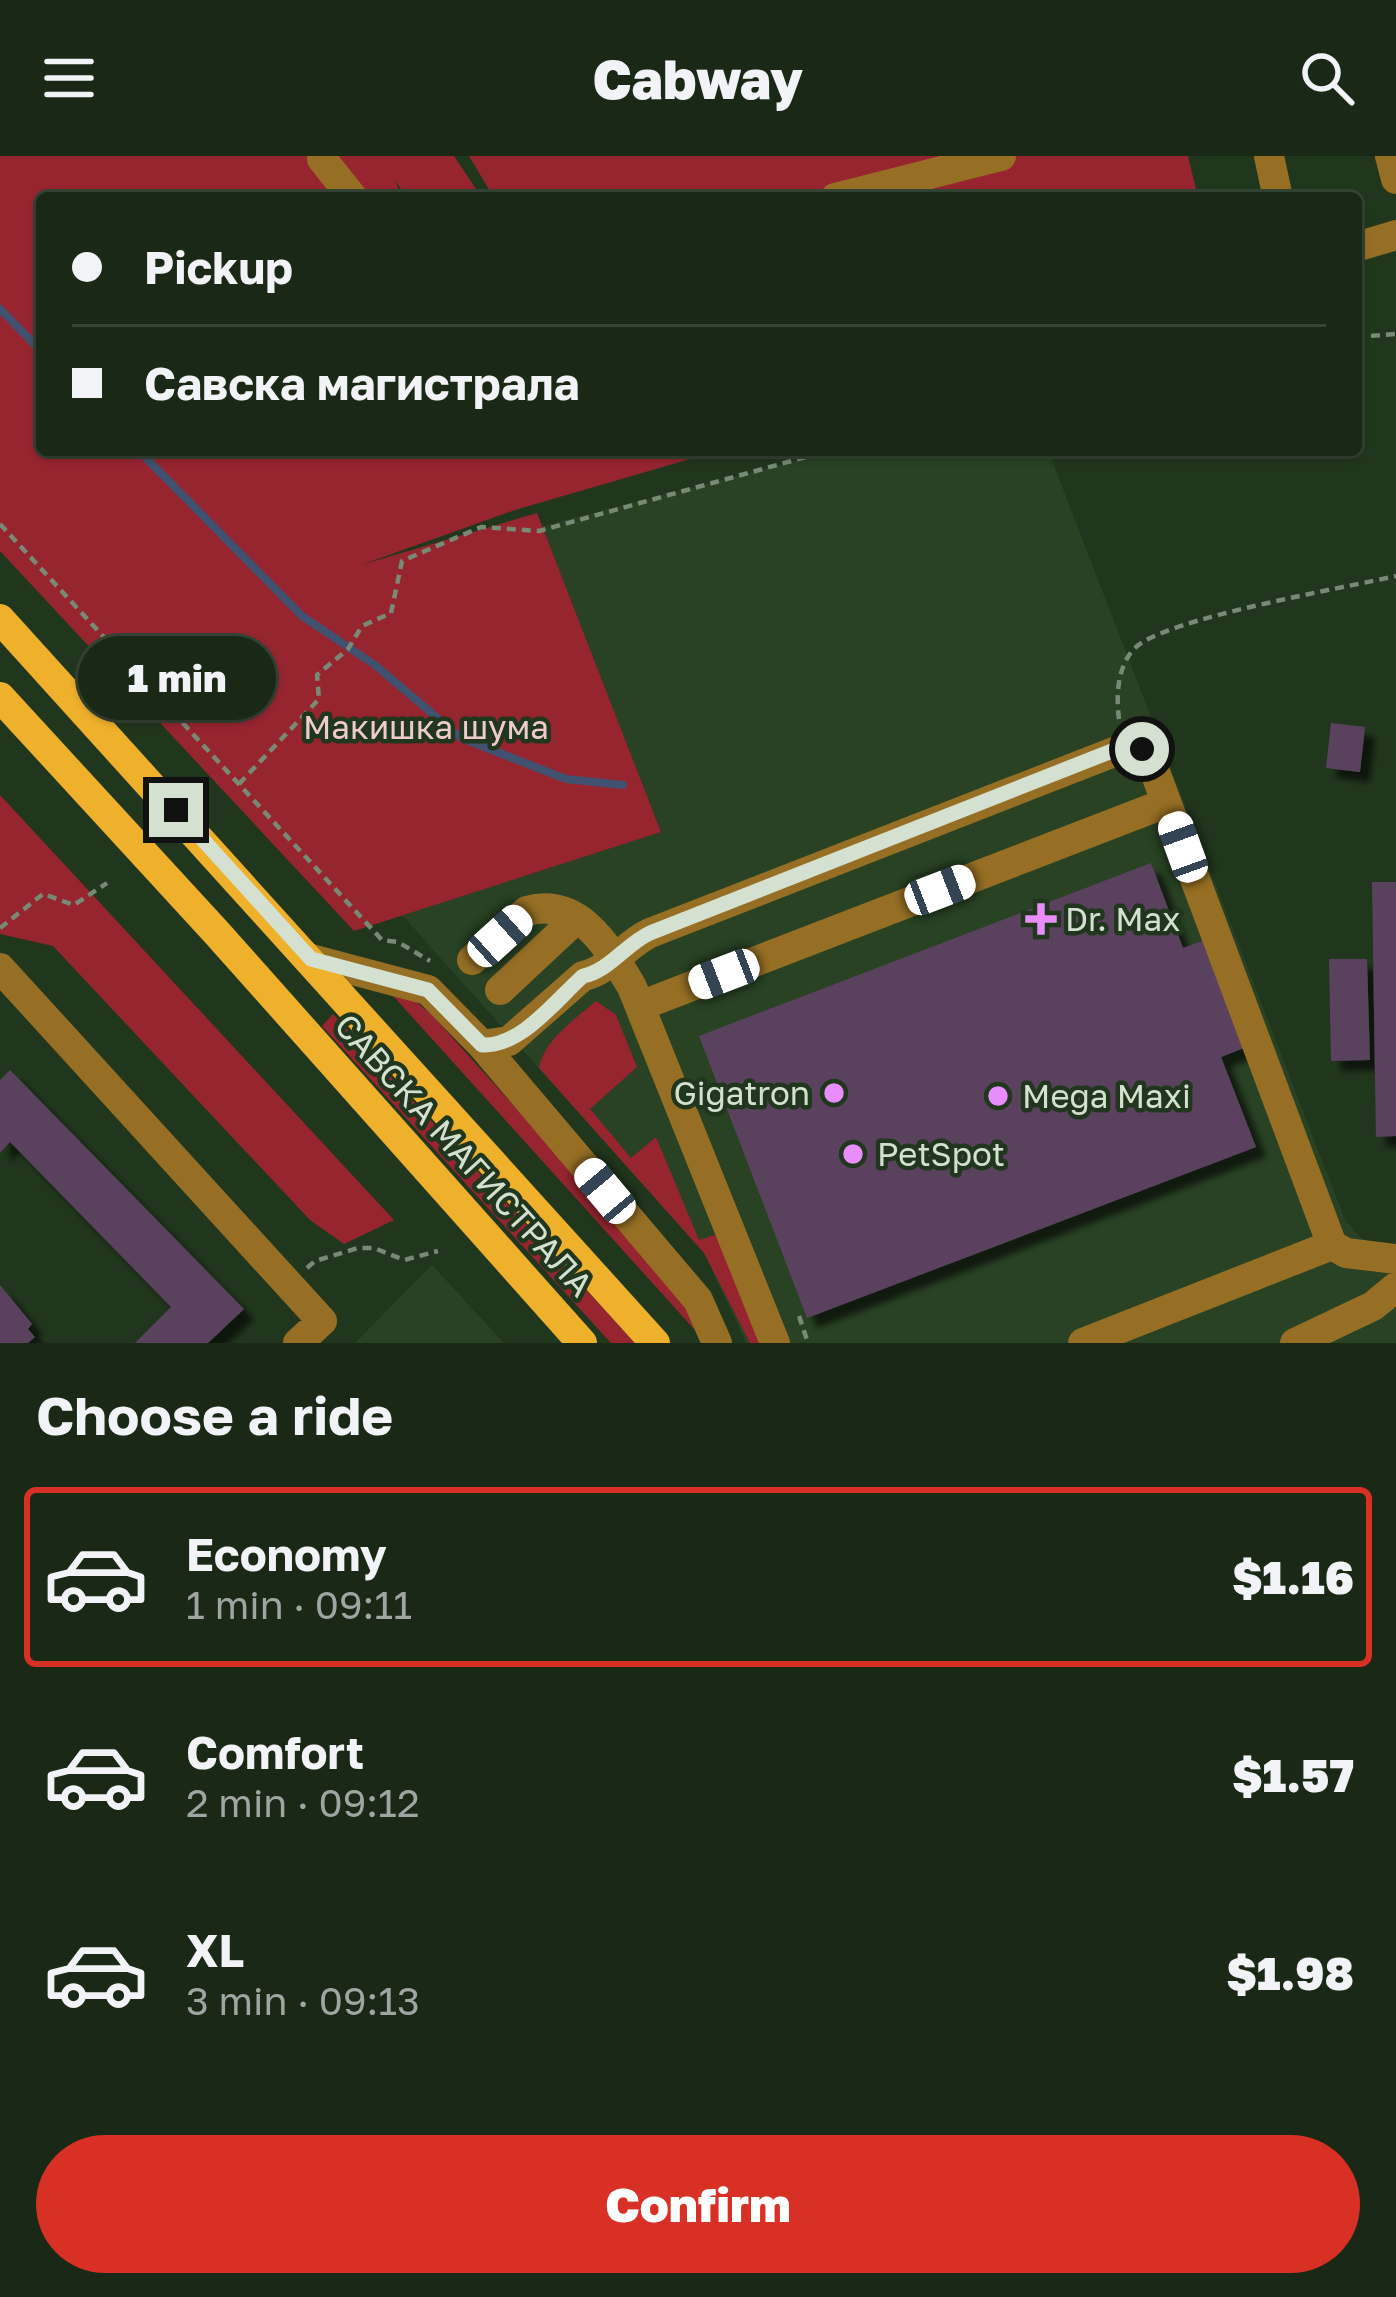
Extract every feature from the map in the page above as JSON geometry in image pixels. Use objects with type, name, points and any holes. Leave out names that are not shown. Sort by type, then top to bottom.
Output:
[{"type":"main road","name":"САВСКА МАГИСТРАЛА","points":[[0,619],[655,1343]]},
{"type":"main road","name":"САВСКА МАГИСТРАЛА","points":[[0,697],[262,982],[582,1343]]},
{"type":"lane","points":[[1269,156],[1277,192]]},
{"type":"lane","points":[[1390,156],[1396,179]]},
{"type":"lane","points":[[859,192],[987,158]]},
{"type":"lane","points":[[322,159],[348,192]]},
{"type":"lane","points":[[1362,245],[1396,235]]},
{"type":"lane","points":[[482,1045],[509,1041],[583,976],[650,933],[1132,745],[1148,756],[1332,1245],[1346,1253],[1396,1258]]},
{"type":"lane","points":[[640,1006],[1166,803]]},
{"type":"lane","points":[[472,960],[527,911],[546,909],[576,919],[601,936],[605,965],[640,1006],[775,1343]]},
{"type":"lane","points":[[500,990],[576,919]]},
{"type":"lane","points":[[311,959],[428,990],[482,1045],[698,1300],[717,1343]]},
{"type":"lane","points":[[513,1082],[516,1055],[592,986],[605,965]]},
{"type":"lane","points":[[0,968],[322,1321],[298,1343]]},
{"type":"lane","points":[[1083,1343],[1332,1245]]},
{"type":"lane","points":[[1295,1343],[1373,1306],[1396,1287]]},
{"type":"path","points":[[1362,337],[1396,334]]},
{"type":"path","points":[[238,784],[319,699],[317,675],[348,649],[362,626],[391,613],[402,561],[481,527],[539,531],[809,456]]},
{"type":"path","points":[[0,524],[382,940]]},
{"type":"path","points":[[1122,747],[1116,691],[1132,650],[1166,628],[1396,576]]},
{"type":"path","points":[[0,928],[44,894],[74,905],[107,883]]},
{"type":"path","points":[[290,1284],[316,1261],[358,1248],[404,1260],[438,1251]]},
{"type":"path","points":[[799,1316],[808,1343]]},
{"type":"shaded area","points":[[815,456],[1050,456],[1345,1220],[1360,1237],[1378,1246],[1396,1247],[1396,1343],[746,1343],[704,1253],[402,915],[661,832],[542,526]]},
{"type":"shaded area","points":[[432,1265],[504,1343],[355,1343]]},
{"type":"green space","name":"Макишка шума","points":[[0,156],[454,156],[478,192],[403,192],[394,179],[400,192],[36,192],[36,456],[700,456],[515,510],[361,565],[537,513],[661,832],[354,931],[0,551]]},
{"type":"green space","points":[[469,156],[1188,156],[1197,192],[490,192]]},
{"type":"green space","points":[[0,795],[394,1220],[344,1244],[310,1220],[53,946],[0,934]]},
{"type":"green space","points":[[386,988],[414,1000],[432,1015],[679,1290],[703,1339]]},
{"type":"green space","points":[[596,1001],[616,1015],[637,1067],[590,1109],[631,1158],[656,1137],[699,1240],[718,1234],[765,1343],[750,1343],[704,1253],[539,1068],[554,1039]]},
{"type":"green space","points":[[333,1014],[635,1343],[611,1343],[322,1026]]},
{"type":"building","points":[[1331,723],[1365,727],[1360,772],[1326,768]]},
{"type":"building","points":[[1151,863],[1183,948],[1208,939],[1249,1046],[1221,1057],[1256,1147],[807,1318],[699,1036]]},
{"type":"building","points":[[1372,882],[1396,882],[1396,1136],[1376,1137]]},
{"type":"building","points":[[1329,959],[1367,959],[1370,1060],[1331,1061]]},
{"type":"building","points":[[10,1070],[244,1309],[208,1343],[135,1343],[171,1307],[10,1142],[0,1153],[0,1080]]},
{"type":"building","points":[[0,1285],[32,1324],[28,1329],[35,1337],[28,1343],[0,1343]]},
{"type":"waterway","points":[[0,309],[36,346]]},
{"type":"waterway","points":[[144,456],[302,616],[375,665],[461,738],[566,779],[623,785]]},
{"type":"place","name":"Dr. Max","points":[[1041,919]]},
{"type":"place","name":"Gigatron","points":[[834,1093]]},
{"type":"place","name":"Mega Maxi","points":[[998,1096]]},
{"type":"place","name":"PetSpot","points":[[853,1154]]},
{"type":"route","points":[[176,810],[311,959],[428,990],[482,1045],[491,1046],[509,1041],[583,976],[596,973],[623,948],[650,933],[1122,747],[1142,749]]}]
